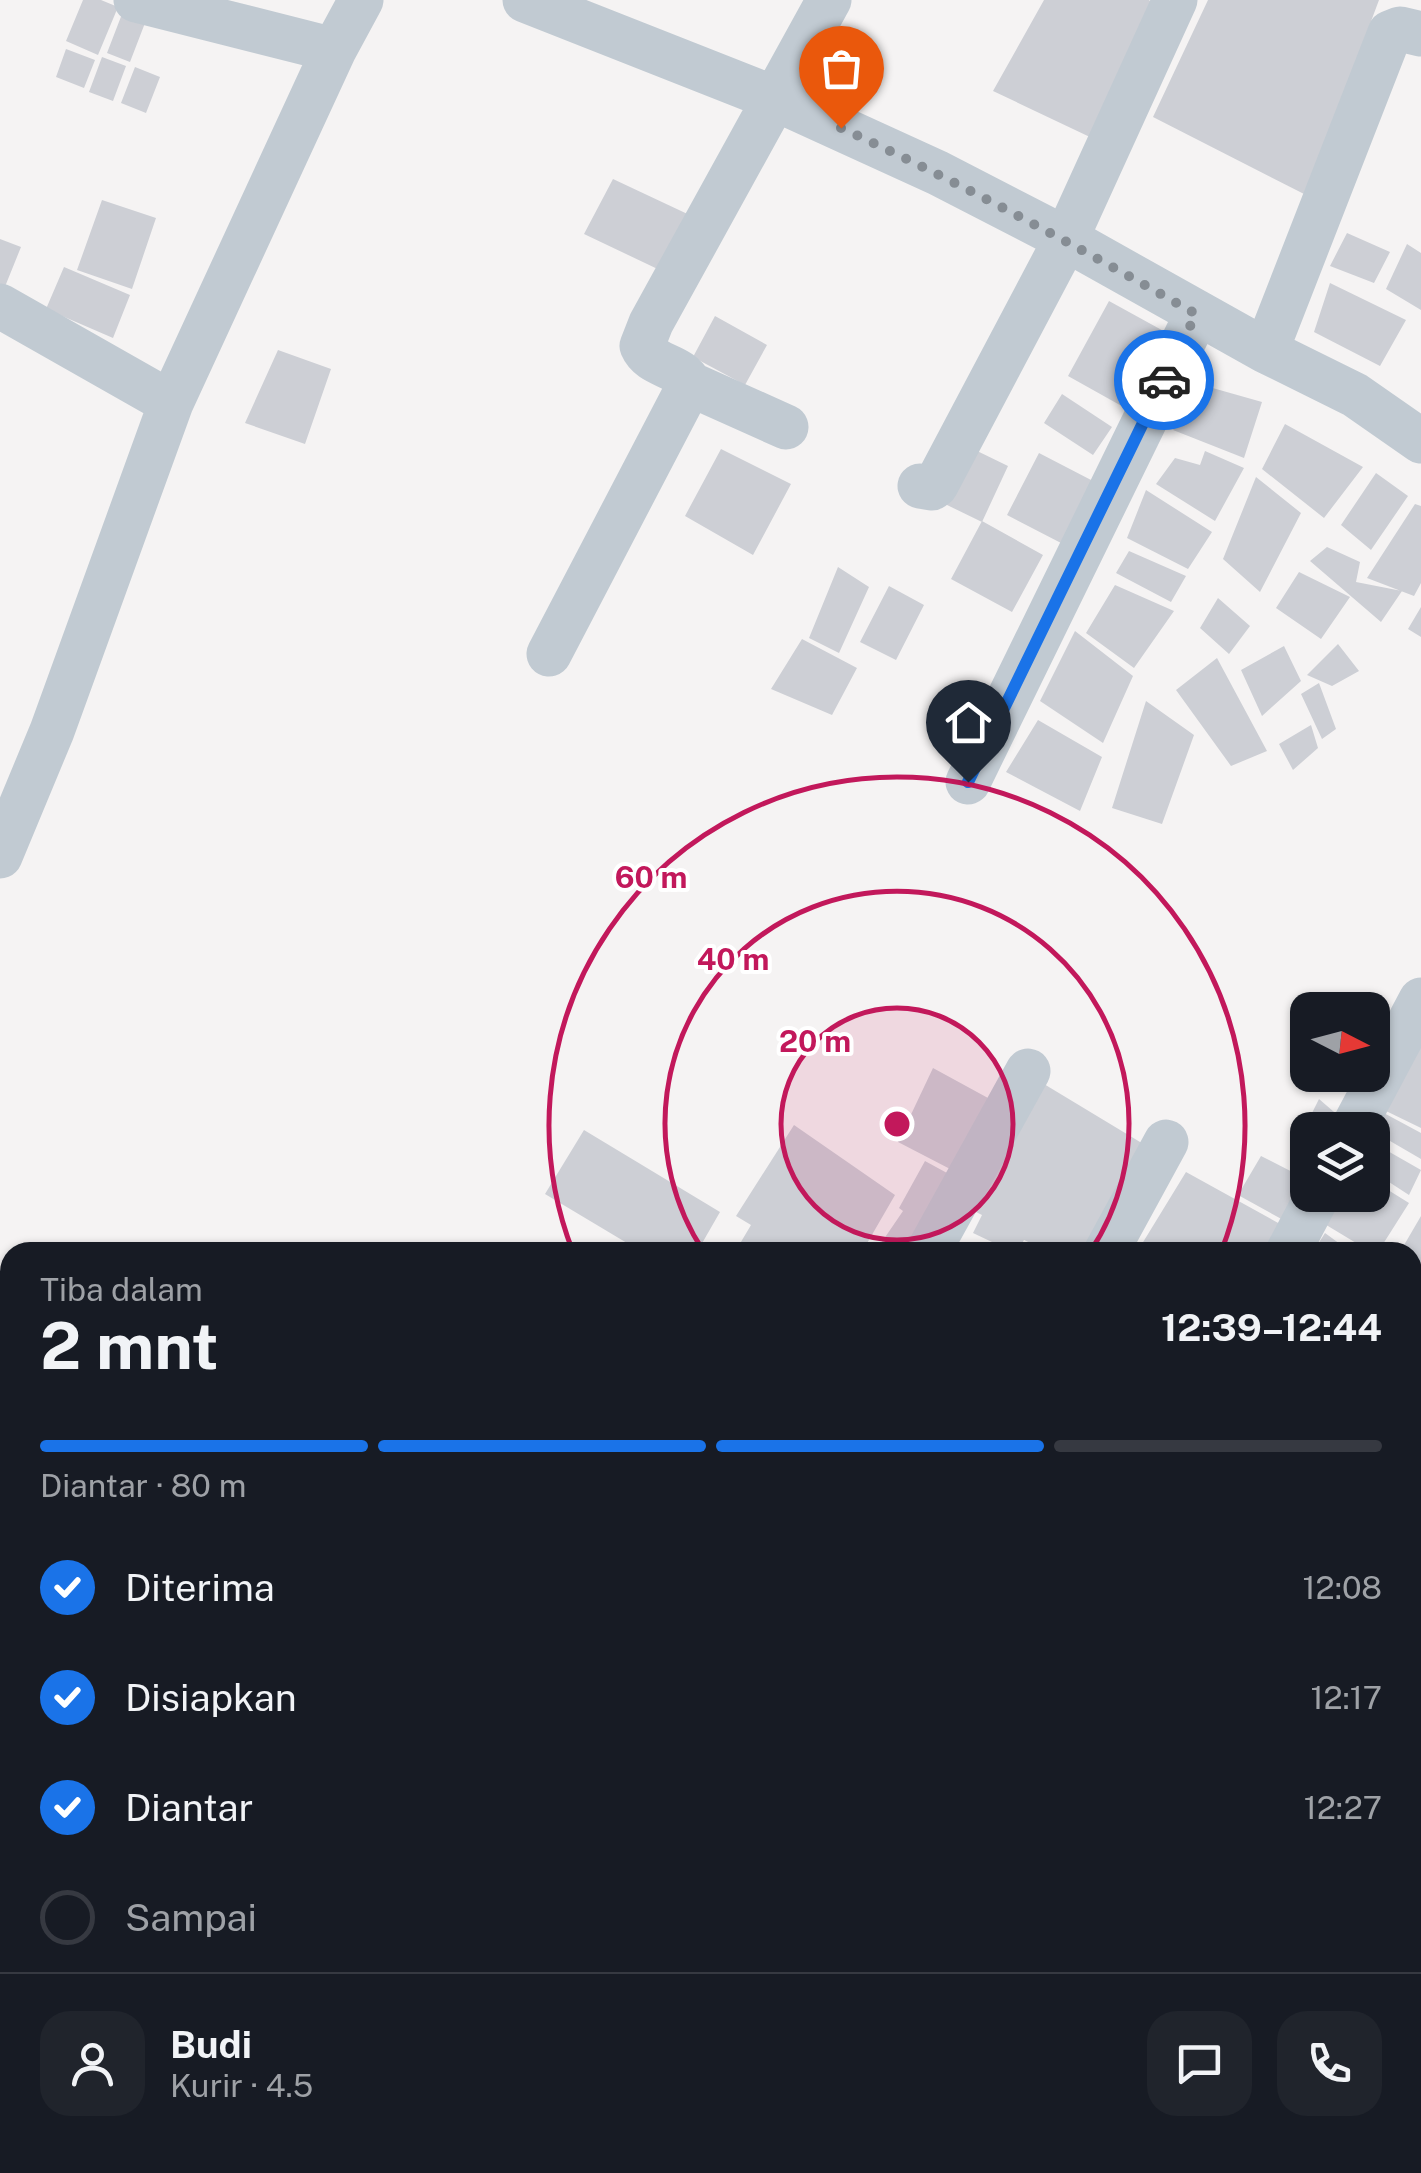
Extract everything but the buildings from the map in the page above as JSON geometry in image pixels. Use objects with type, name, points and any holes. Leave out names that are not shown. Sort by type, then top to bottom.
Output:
[{"type":"street","points":[[136,0],[334,50]]},
{"type":"street","points":[[0,856],[52,732],[171,403],[334,50],[361,0]]},
{"type":"street","points":[[525,0],[776,99],[938,173],[1355,396],[1421,441]]},
{"type":"street","points":[[786,427],[690,384],[686,375],[646,356],[642,346],[650,323],[829,0]]},
{"type":"street","points":[[920,486],[936,485],[1066,239],[1175,0]]},
{"type":"street","points":[[1266,351],[1390,33],[1400,29],[1421,34]]},
{"type":"street","points":[[0,306],[171,403]]},
{"type":"street","points":[[968,782],[1196,314]]},
{"type":"street","points":[[549,654],[690,384]]},
{"type":"street","points":[[1362,1112],[1421,1000]]},
{"type":"street","points":[[947,1242],[1028,1070]]},
{"type":"street","points":[[1111,1242],[1166,1142]]},
{"type":"street","points":[[1293,1242],[1309,1212]]},
{"type":"way so far","points":[[841,128],[1066,239],[1196,314],[1164,380]]},
{"type":"route","points":[[968,782],[1164,380]]}]
